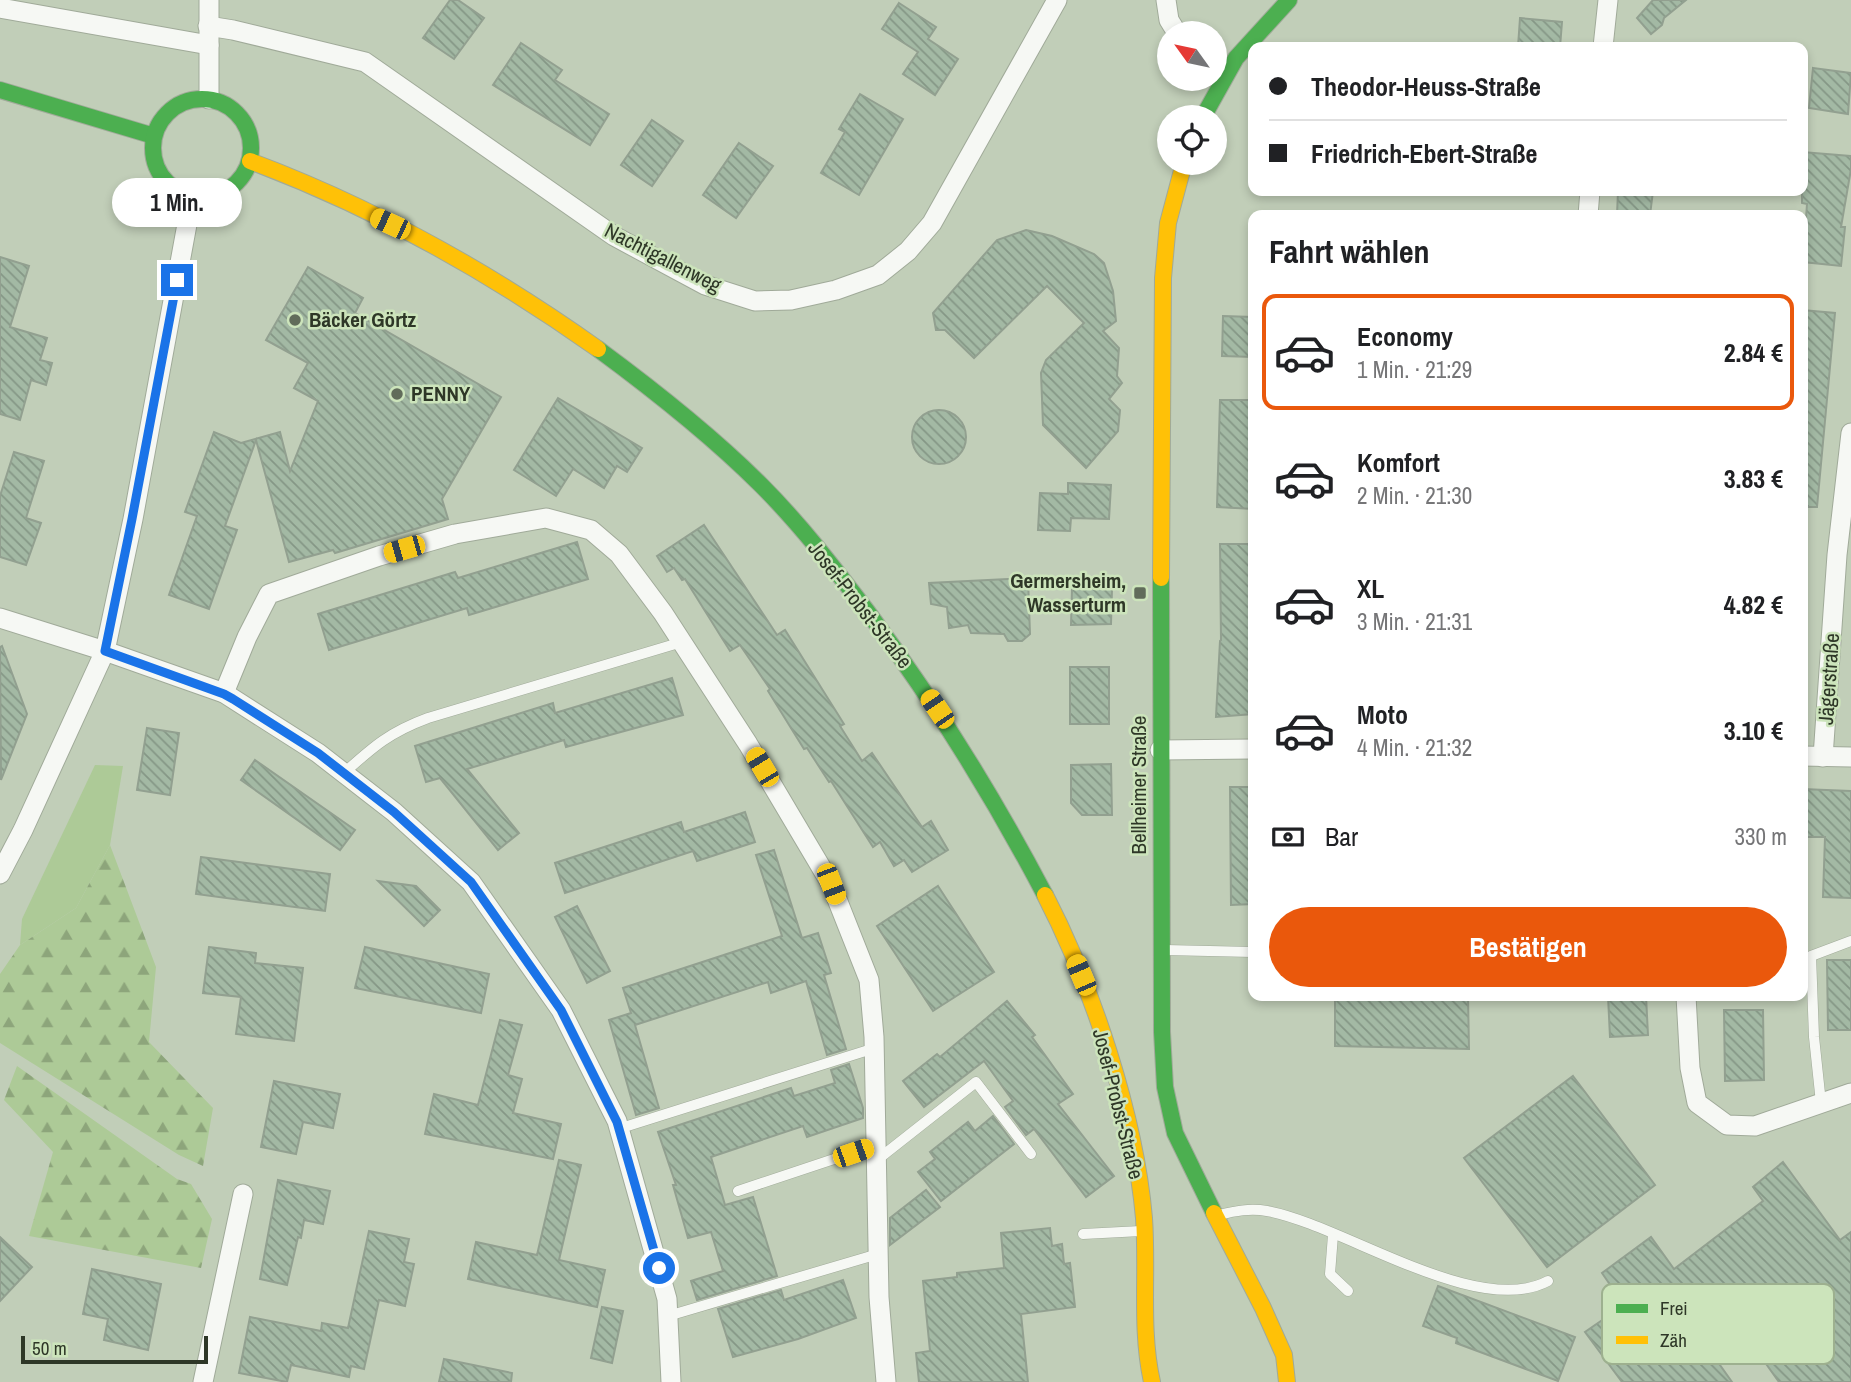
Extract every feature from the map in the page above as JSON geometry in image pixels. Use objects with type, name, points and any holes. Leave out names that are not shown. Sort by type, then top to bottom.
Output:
[{"type":"main road","points":[[1251,42],[1289,0]]},
{"type":"main road","points":[[1227,70],[1248,45]]},
{"type":"main road","points":[[0,90],[154,136]]},
{"type":"main road","points":[[194,99],[209,99],[225,103],[238,114],[248,128],[252,144],[250,161],[244,175],[222,194],[207,198],[192,197],[165,181],[155,160],[154,136],[169,111],[194,99]]},
{"type":"main road","name":"Josef-Probst-Straße","points":[[250,161],[276,170],[412,234],[529,302],[620,363],[763,486],[799,526],[893,643],[978,775],[1050,906],[1081,975],[1118,1088],[1139,1180],[1145,1231],[1147,1353],[1152,1382]]},
{"type":"main road","name":"Bellheimer Straße","points":[[1181,175],[1168,223],[1163,278],[1160,750],[1165,1087],[1175,1133],[1268,1320],[1283,1355],[1287,1382]]},
{"type":"street","points":[[209,0],[209,99]]},
{"type":"street","name":"Nachtigallenweg","points":[[209,35],[233,30],[365,62],[614,236],[705,285],[755,301],[791,300],[836,290],[878,275],[908,251],[932,223],[1057,0]]},
{"type":"street","points":[[1166,0],[1170,21]]},
{"type":"street","points":[[1604,42],[1608,0]]},
{"type":"street","points":[[0,8],[209,35]]},
{"type":"street","points":[[0,874],[105,651],[192,197]]},
{"type":"street","name":"Jägerstraße","points":[[1823,757],[1837,555],[1851,433]]},
{"type":"street","points":[[224,694],[247,637],[269,594],[379,556],[455,534],[546,518],[591,530],[619,554],[663,612],[748,744],[831,884],[869,980],[874,1048],[878,1254],[886,1382]]},
{"type":"street","points":[[0,618],[105,651],[224,694],[318,753],[394,812],[471,882],[561,1010],[618,1129],[667,1298],[671,1382]]},
{"type":"street","points":[[1160,750],[1248,749]]},
{"type":"street","points":[[1808,756],[1851,757]]},
{"type":"street","points":[[1686,1001],[1690,1068],[1698,1103],[1727,1125],[1755,1126],[1851,1093]]},
{"type":"street","points":[[203,1382],[243,1194]]},
{"type":"lane","points":[[344,773],[377,743],[399,729],[682,642]]},
{"type":"lane","points":[[1821,1102],[1814,1037],[1811,956],[1851,941]]},
{"type":"lane","points":[[1161,950],[1248,952]]},
{"type":"lane","points":[[618,1129],[874,1048]]},
{"type":"lane","points":[[738,1191],[876,1153],[976,1082],[1031,1154]]},
{"type":"lane","points":[[1215,1216],[1239,1210],[1268,1211],[1300,1220],[1423,1271],[1495,1290],[1535,1288],[1548,1281]]},
{"type":"lane","points":[[1083,1234],[1145,1231]]},
{"type":"lane","points":[[1333,1235],[1330,1274],[1348,1291]]},
{"type":"lane","points":[[668,1316],[878,1254]]},
{"type":"green space","points":[[95,765],[123,766],[110,845],[76,908],[20,945],[22,919]]},
{"type":"green space","points":[[110,845],[156,967],[149,1042],[213,1108],[203,1166],[179,1155],[0,1043],[0,974],[20,945],[76,908]]},
{"type":"green space","points":[[17,1066],[177,1179],[191,1184],[212,1219],[201,1268],[29,1236],[53,1152],[4,1100]]},
{"type":"building","points":[[450,0],[458,0],[484,18],[454,59],[423,38]]},
{"type":"building","points":[[1653,0],[1686,0],[1664,18],[1662,25],[1651,34],[1637,18]]},
{"type":"building","points":[[899,3],[936,27],[928,39],[958,59],[935,95],[903,74],[918,52],[882,29]]},
{"type":"building","points":[[1520,18],[1562,22],[1560,42],[1518,42]]},
{"type":"building","points":[[521,43],[562,70],[555,80],[609,114],[590,145],[493,85]]},
{"type":"building","points":[[1813,68],[1851,73],[1848,114],[1809,108]]},
{"type":"building","points":[[860,94],[903,119],[859,195],[821,173],[845,132],[839,129]]},
{"type":"building","points":[[652,120],[683,141],[652,186],[621,165]]},
{"type":"building","points":[[739,143],[773,166],[736,218],[703,195]]},
{"type":"building","points":[[1808,152],[1851,156],[1841,227],[1845,227],[1841,266],[1808,263],[1808,210],[1807,204],[1802,203],[1802,196],[1808,196]]},
{"type":"building","points":[[1618,196],[1652,196],[1651,210],[1617,210]]},
{"type":"building","points":[[1026,230],[1052,236],[1094,254],[1104,263],[1113,291],[1116,321],[1103,331],[1119,348],[1117,376],[1122,383],[1109,399],[1120,410],[1118,431],[1086,468],[1043,425],[1041,373],[1046,360],[1084,323],[1047,286],[974,358],[945,330],[936,330],[933,313],[997,240]]},
{"type":"building","points":[[0,257],[29,266],[10,327],[47,338],[40,360],[52,363],[46,385],[31,380],[20,420],[0,414]]},
{"type":"building","points":[[308,267],[363,298],[355,313],[501,397],[442,499],[448,519],[335,553],[333,550],[289,562],[256,440],[225,526],[237,530],[209,609],[169,595],[197,516],[185,512],[214,432],[241,443],[280,432],[290,471],[318,401],[294,388],[308,363],[266,340]]},
{"type":"building","points":[[1808,311],[1835,313],[1817,507],[1808,507]]},
{"type":"building","points":[[1223,316],[1248,317],[1248,357],[1222,356]]},
{"type":"building","points":[[558,398],[642,448],[627,472],[617,466],[604,488],[573,469],[556,496],[514,470]]},
{"type":"building","points":[[1220,400],[1248,400],[1248,509],[1217,507]]},
{"type":"building","points":[[944,410],[954,414],[962,422],[966,437],[962,452],[954,460],[934,464],[924,460],[916,452],[912,432],[916,422],[924,414]]},
{"type":"building","points":[[14,452],[44,461],[26,518],[41,523],[26,565],[0,557],[0,496]]},
{"type":"building","points":[[1068,483],[1111,485],[1109,519],[1071,518],[1070,531],[1038,530],[1040,493],[1068,494]]},
{"type":"building","points":[[704,525],[777,635],[785,630],[844,724],[840,726],[862,761],[872,753],[922,827],[931,821],[948,850],[912,872],[904,860],[894,866],[880,842],[873,847],[831,781],[829,782],[807,748],[804,749],[768,691],[770,689],[740,645],[730,651],[685,579],[682,580],[674,568],[667,572],[657,556]]},
{"type":"building","points":[[577,542],[588,579],[469,615],[467,608],[329,650],[318,614],[455,572],[458,578]]},
{"type":"building","points":[[1220,544],[1248,544],[1248,714],[1216,717],[1221,640]]},
{"type":"building","points":[[1028,578],[1030,634],[1022,641],[1008,641],[1004,634],[971,633],[968,625],[949,628],[947,607],[931,604],[929,583]]},
{"type":"building","points":[[1072,589],[1112,589],[1111,624],[1071,625]]},
{"type":"building","points":[[2,646],[27,714],[1,780],[0,647]]},
{"type":"building","points":[[1070,667],[1109,667],[1109,724],[1070,724]]},
{"type":"building","points":[[672,678],[683,715],[566,747],[564,740],[467,769],[519,833],[498,850],[440,778],[426,782],[415,746],[553,703],[555,713]]},
{"type":"building","points":[[147,728],[179,733],[170,795],[137,790]]},
{"type":"building","points":[[255,760],[355,830],[340,850],[241,780]]},
{"type":"building","points":[[1111,764],[1112,815],[1082,815],[1071,803],[1071,765]]},
{"type":"building","points":[[1230,787],[1248,787],[1248,904],[1231,905]]},
{"type":"building","points":[[1808,789],[1851,791],[1851,898],[1823,897],[1825,837],[1808,837]]},
{"type":"building","points":[[745,812],[755,842],[697,861],[693,851],[565,893],[555,863],[681,822],[684,832]]},
{"type":"building","points":[[774,850],[802,938],[818,933],[831,973],[824,975],[846,1049],[827,1055],[806,981],[771,993],[768,982],[635,1025],[659,1108],[636,1115],[609,1020],[631,1013],[623,988],[782,936],[756,855]]},
{"type":"building","points":[[201,857],[330,874],[325,911],[196,894]]},
{"type":"building","points":[[378,881],[416,886],[440,910],[424,926]]},
{"type":"building","points":[[938,886],[994,972],[933,1011],[877,926]]},
{"type":"building","points":[[577,906],[610,971],[587,983],[555,917]]},
{"type":"building","points":[[209,947],[256,953],[255,963],[303,968],[294,1041],[236,1034],[241,997],[203,993]]},
{"type":"building","points":[[365,947],[489,974],[481,1013],[355,988]]},
{"type":"building","points":[[1827,960],[1851,960],[1851,1030],[1828,1030]]},
{"type":"building","points":[[1007,1001],[1035,1035],[1032,1037],[1073,1094],[1058,1104],[1114,1176],[1086,1197],[1034,1129],[1026,1135],[1005,1107],[1013,1101],[984,1061],[924,1107],[903,1081],[937,1054],[940,1057]]},
{"type":"building","points":[[1335,1001],[1468,1001],[1469,1049],[1335,1046]]},
{"type":"building","points":[[1608,1001],[1646,1001],[1648,1035],[1610,1037]]},
{"type":"building","points":[[1724,1010],[1763,1010],[1764,1080],[1725,1081]]},
{"type":"building","points":[[500,1020],[522,1025],[508,1075],[522,1079],[513,1113],[561,1124],[553,1159],[425,1134],[434,1094],[478,1105]]},
{"type":"building","points":[[849,1064],[863,1108],[863,1118],[807,1137],[803,1126],[711,1157],[725,1205],[753,1197],[777,1276],[697,1300],[691,1281],[723,1271],[711,1232],[688,1238],[673,1185],[676,1185],[658,1132],[791,1088],[794,1096],[835,1083],[831,1070]]},
{"type":"building","points":[[1573,1076],[1655,1185],[1547,1267],[1464,1158]]},
{"type":"building","points":[[274,1081],[340,1094],[333,1128],[303,1122],[296,1154],[261,1147]]},
{"type":"building","points":[[993,1116],[1014,1144],[941,1201],[918,1172],[935,1159],[930,1152],[968,1122],[975,1131]]},
{"type":"building","points":[[559,1160],[581,1165],[559,1260],[605,1270],[597,1307],[468,1279],[476,1242],[537,1255]]},
{"type":"building","points":[[1783,1162],[1840,1240],[1851,1232],[1851,1382],[1779,1382],[1766,1364],[1834,1364],[1834,1284],[1610,1284],[1602,1273],[1651,1237],[1674,1269],[1763,1201],[1753,1187]]},
{"type":"building","points":[[278,1180],[330,1191],[323,1224],[304,1220],[287,1285],[260,1279]]},
{"type":"building","points":[[926,1190],[940,1207],[890,1245],[890,1218]]},
{"type":"building","points":[[1050,1228],[1052,1246],[1062,1244],[1064,1264],[1070,1263],[1075,1307],[1021,1314],[1028,1382],[919,1382],[916,1353],[930,1351],[923,1281],[957,1277],[957,1273],[1004,1268],[1001,1233]]},
{"type":"building","points":[[369,1231],[409,1239],[404,1262],[414,1264],[405,1306],[379,1300],[364,1369],[351,1366],[349,1377],[291,1365],[287,1382],[239,1373],[250,1317],[321,1331],[322,1323],[348,1328]]},
{"type":"building","points":[[0,1237],[32,1267],[0,1301]]},
{"type":"building","points":[[92,1269],[161,1284],[148,1350],[104,1340],[108,1319],[83,1314]]},
{"type":"building","points":[[843,1280],[856,1318],[798,1339],[733,1357],[718,1309],[781,1290],[784,1300]]},
{"type":"building","points":[[1438,1286],[1575,1337],[1558,1381],[1456,1343],[1457,1338],[1423,1326]]},
{"type":"building","points":[[602,1307],[623,1311],[612,1363],[591,1358]]},
{"type":"building","points":[[1602,1320],[1602,1355],[1585,1332]]},
{"type":"building","points":[[444,1359],[512,1373],[511,1382],[439,1382]]},
{"type":"building","points":[[1609,1364],[1719,1364],[1732,1382],[1622,1382]]},
{"type":"traffic: fast","points":[[1251,42],[1289,0]]},
{"type":"traffic: fast","points":[[1210,105],[1236,58],[1248,45]]},
{"type":"traffic: fast","points":[[0,90],[154,136]]},
{"type":"traffic: fast","points":[[202,99],[221,102],[237,113],[248,129],[251,148],[248,167],[237,183],[221,194],[202,197],[183,194],[167,183],[156,167],[153,148],[156,129],[167,113],[183,102],[202,99]]},
{"type":"traffic: fast","points":[[598,349],[661,397],[742,467],[816,547],[867,611],[939,714],[1005,822],[1045,895]]},
{"type":"traffic: fast","points":[[1161,578],[1162,1032],[1165,1087],[1175,1133],[1214,1213]]},
{"type":"traffic: slow","points":[[250,161],[341,199],[430,244],[516,294],[598,349]]},
{"type":"traffic: slow","points":[[1161,578],[1163,278],[1168,223],[1181,175]]},
{"type":"traffic: slow","points":[[1045,895],[1095,1010],[1131,1137],[1144,1218],[1145,1321],[1152,1382]]},
{"type":"traffic: slow","points":[[1214,1213],[1284,1355],[1287,1382]]},
{"type":"place","name":"Bäcker Görtz","points":[[295,320]]},
{"type":"place","name":"PENNY","points":[[397,394]]},
{"type":"place","name":"Germersheim, Wasserturm","points":[[1140,593]]},
{"type":"route","points":[[177,280],[105,651],[233,699],[318,753],[394,812],[471,882],[561,1010],[617,1122],[659,1268]]}]
